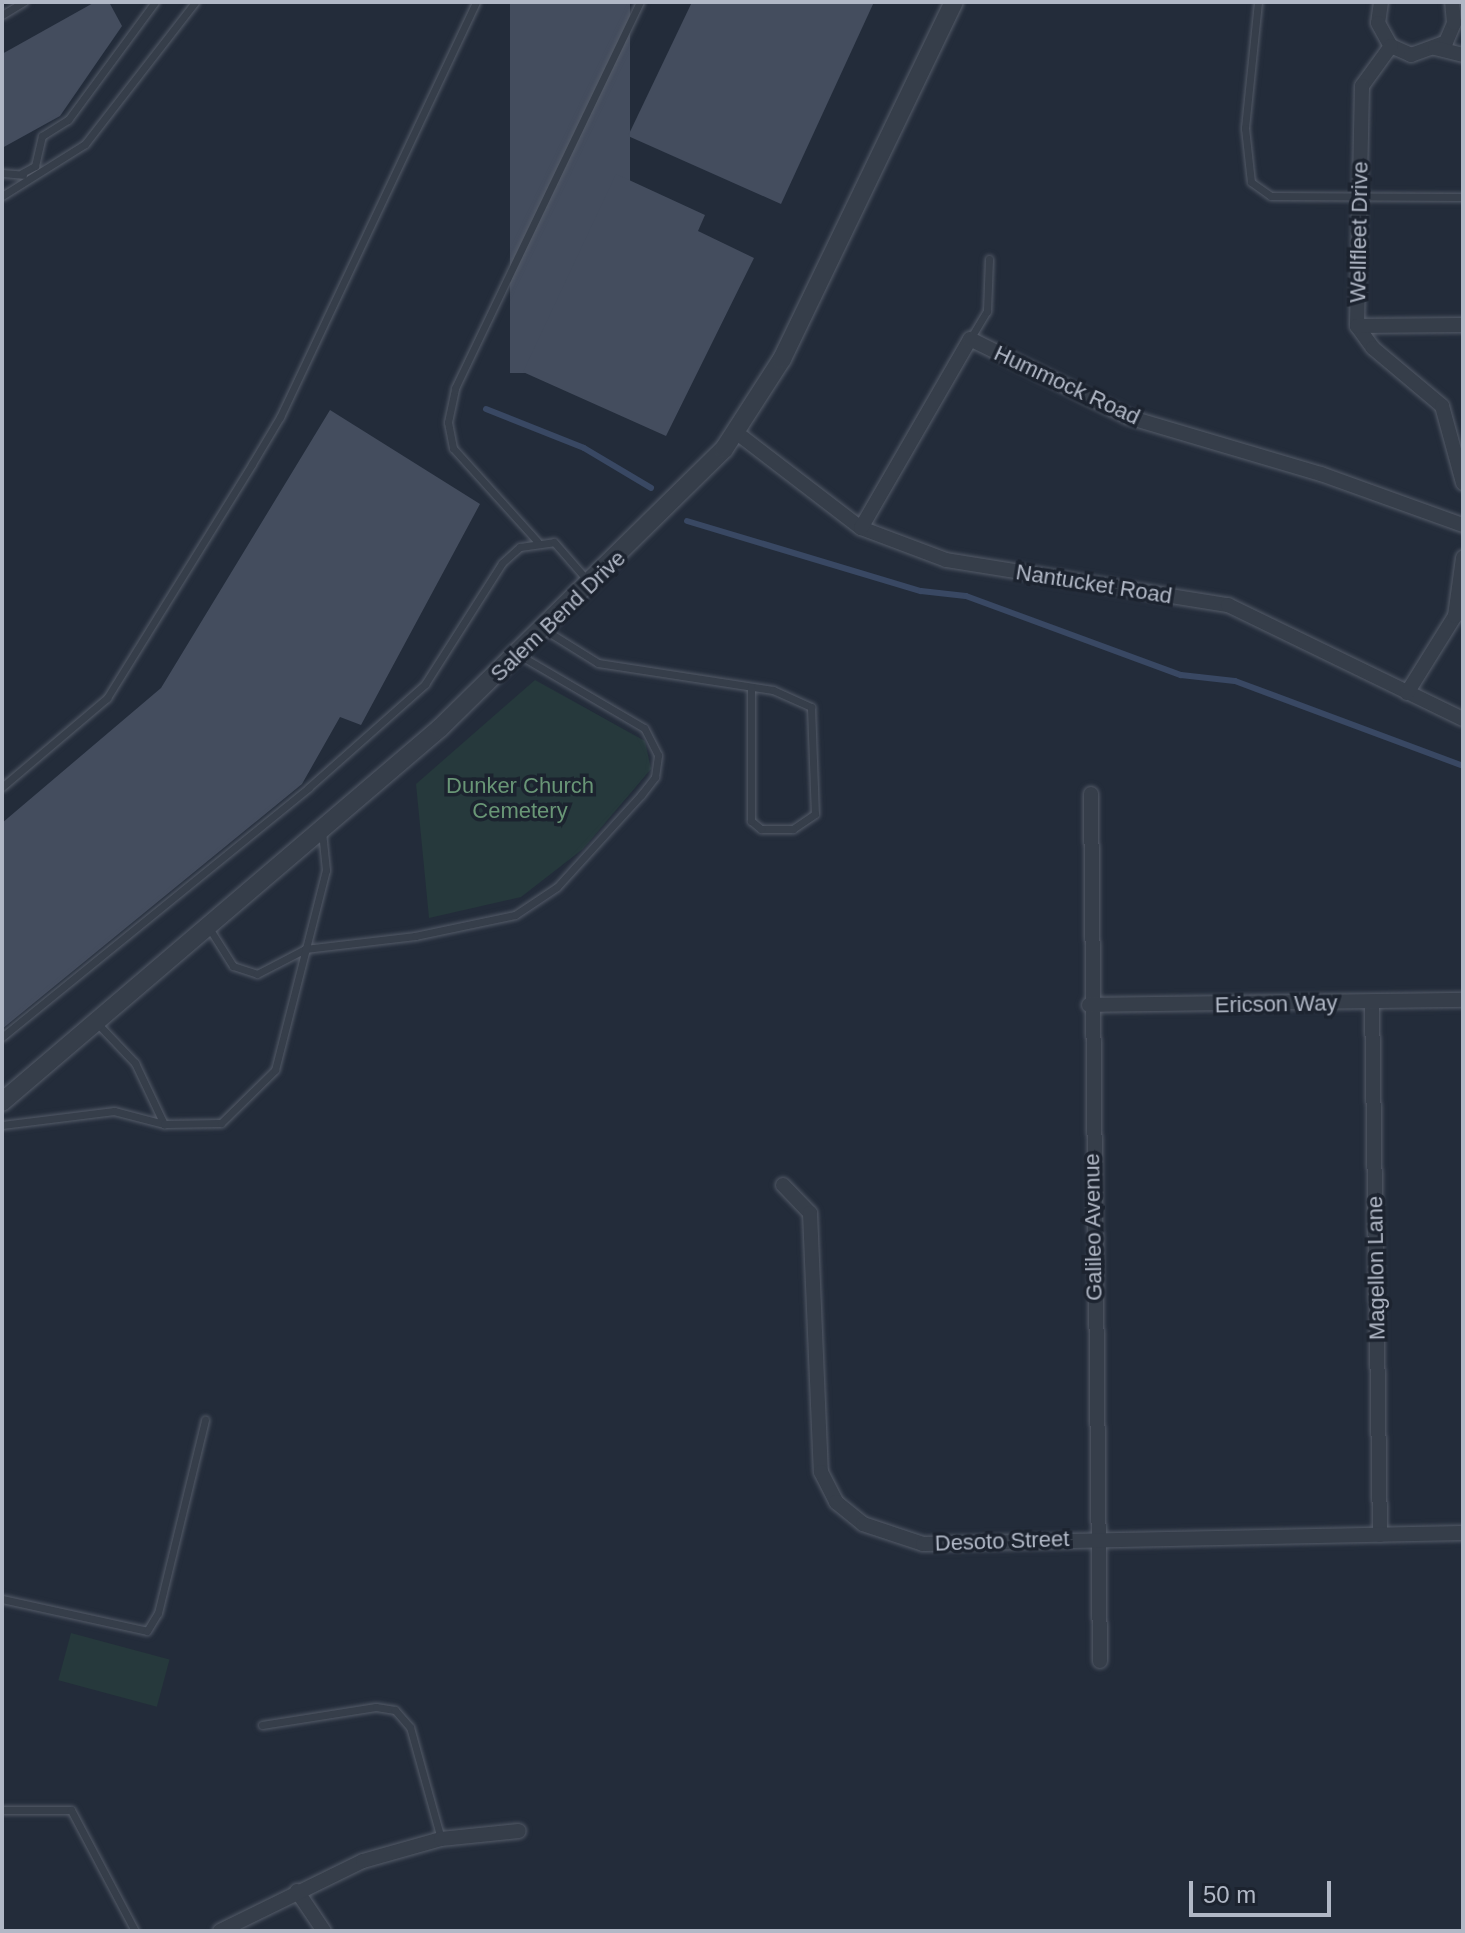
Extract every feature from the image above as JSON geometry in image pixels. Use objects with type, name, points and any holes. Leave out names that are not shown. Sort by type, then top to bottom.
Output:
[{"type":"street","name":"Salem Bend Drive","points":[[2,1102],[322,833],[592,586],[737,433],[795,334],[954,2]]},
{"type":"street","points":[[1381,2],[1378,23],[1391,46],[1411,55],[1446,42],[1454,23],[1452,2]]},
{"type":"street","name":"Wellfleet Drive","points":[[1391,46],[1362,86],[1357,326],[1373,348],[1442,406],[1463,483]]},
{"type":"street","points":[[1435,48],[1463,55]]},
{"type":"street","points":[[1357,326],[1463,325]]},
{"type":"street","name":"Hummock Road","points":[[861,528],[970,339],[1128,417],[1321,474],[1463,525]]},
{"type":"street","name":"Nantucket Road","points":[[737,433],[861,528],[946,560],[1228,605],[1463,719]]},
{"type":"street","points":[[1407,693],[1455,616],[1463,558]]},
{"type":"street","name":"Galileo Avenue","points":[[1091,794],[1089,1005],[1100,1661]]},
{"type":"street","name":"Ericson Way","points":[[1089,1005],[1463,1000]]},
{"type":"street","name":"Magellon Lane","points":[[1372,1002],[1380,1535]]},
{"type":"street","name":"Desoto Street","points":[[783,1185],[810,1213],[821,1472],[836,1502],[863,1524],[923,1544],[1098,1538],[1463,1533]]},
{"type":"street","points":[[220,1931],[363,1861],[441,1839],[519,1831]]},
{"type":"street","points":[[297,1891],[324,1931]]},
{"type":"lane","points":[[2,15],[24,2]]},
{"type":"lane","points":[[2,173],[25,177],[85,144],[195,2]]},
{"type":"lane","points":[[2,787],[107,698],[224,510],[280,417],[476,2]]},
{"type":"lane","points":[[537,541],[453,448],[448,422],[455,388],[640,2]]},
{"type":"lane","points":[[1258,2],[1245,128],[1251,182],[1271,196],[1463,197]]},
{"type":"lane","points":[[2,196],[35,166],[42,136],[68,120],[152,3]]},
{"type":"lane","points":[[970,339],[987,311],[989,259]]},
{"type":"lane","points":[[2,1037],[308,788],[425,684],[502,563],[537,541],[554,542],[592,586]]},
{"type":"lane","points":[[545,630],[598,663],[751,687],[784,693],[811,707],[815,814],[793,829],[761,829],[751,821],[751,687]]},
{"type":"lane","points":[[209,928],[233,966],[257,974],[305,949],[415,936],[535,905],[655,777],[658,755],[644,728],[518,654]]},
{"type":"lane","points":[[2,1125],[114,1111],[164,1124],[221,1123],[275,1070],[326,870],[322,833]]},
{"type":"lane","points":[[96,1022],[135,1063],[164,1124]]},
{"type":"lane","points":[[2,1599],[147,1631],[158,1613],[205,1420]]},
{"type":"lane","points":[[262,1725],[376,1707],[395,1710],[410,1727],[441,1839]]},
{"type":"lane","points":[[2,1810],[71,1810],[135,1931]]},
{"type":"green space","name":"Dunker Church Cemetery","points":[[535,680],[645,741],[651,769],[583,849],[521,897],[429,918],[416,784]]},
{"type":"green space","points":[[71,1633],[170,1659],[157,1707],[58,1680]]},
{"type":"building","points":[[95,2],[109,2],[122,26],[60,116],[2,148],[2,54]]},
{"type":"building","points":[[510,2],[630,2],[630,373],[510,373]]},
{"type":"building","points":[[692,2],[874,2],[781,204],[628,136]]},
{"type":"building","points":[[616,174],[705,215],[698,231],[754,258],[666,436],[523,372]]},
{"type":"building","points":[[330,410],[480,504],[361,725],[340,717],[302,784],[2,1029],[2,823],[161,688]]},
{"type":"waterway","points":[[486,409],[584,448],[651,488]]},
{"type":"waterway","points":[[687,521],[921,591],[966,596],[1181,675],[1235,681],[1463,766]]}]
